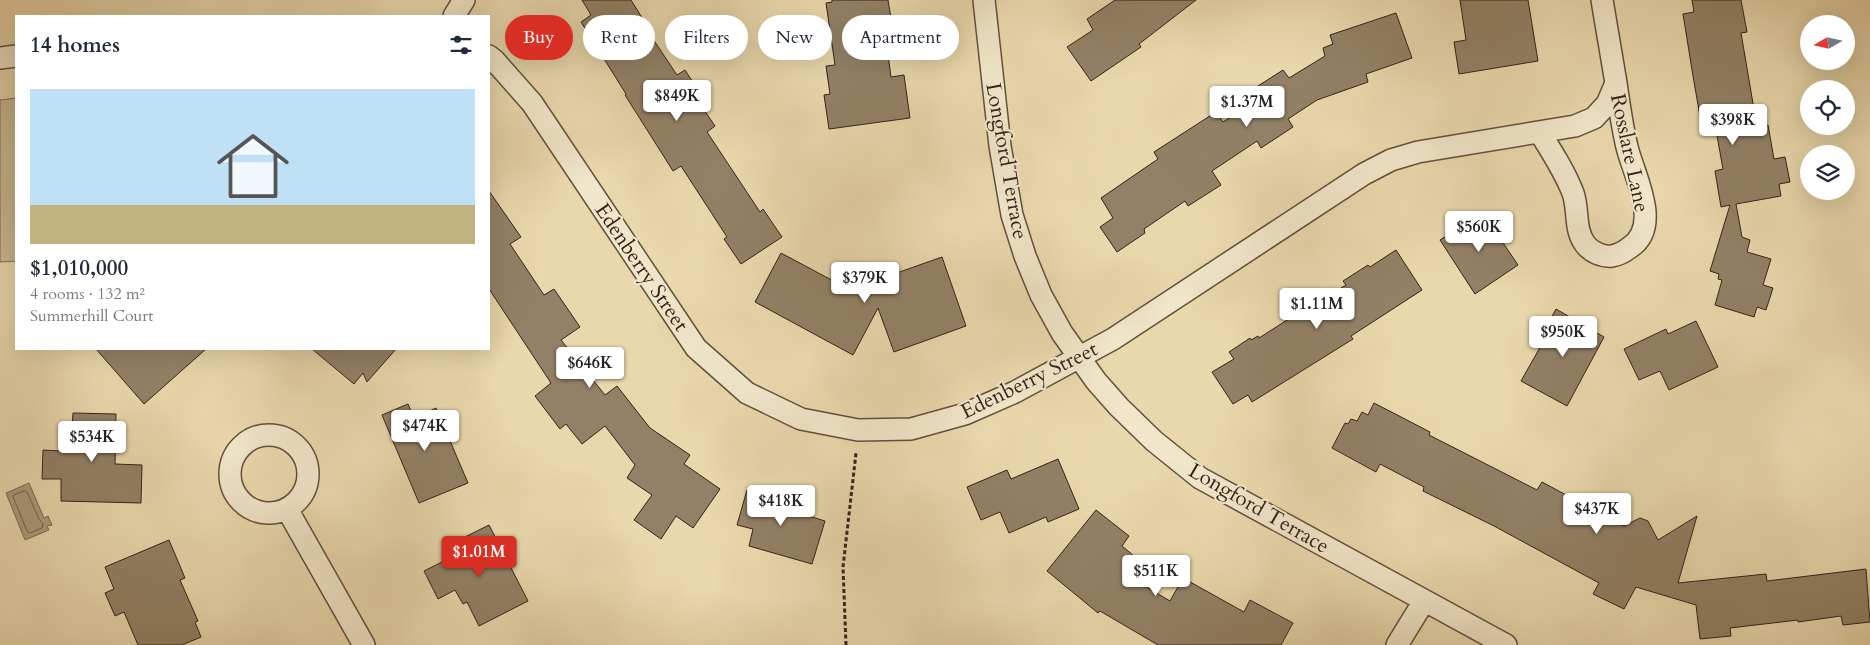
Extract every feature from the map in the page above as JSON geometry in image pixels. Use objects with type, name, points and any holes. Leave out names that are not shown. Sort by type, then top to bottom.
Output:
[{"type":"street","points":[[455,15],[464,0]]},
{"type":"street","name":"Longford Terrace","points":[[984,0],[1000,146],[1012,215],[1025,256],[1041,295],[1062,333],[1096,381],[1118,407],[1154,441],[1200,478],[1506,645]]},
{"type":"street","name":"Rosslare Lane","points":[[1602,0],[1627,146],[1646,216],[1644,232],[1635,245],[1611,256],[1597,254],[1586,245],[1578,231],[1574,195],[1559,164],[1540,133],[1575,126],[1594,118],[1607,104],[1616,83]]},
{"type":"street","points":[[0,58],[15,56]]},
{"type":"street","name":"Edenberry Street","points":[[490,57],[532,103],[696,348],[747,393],[801,419],[858,430],[912,429],[965,414],[1015,392],[1113,339],[1364,174],[1391,160],[1418,152],[1540,133]]},
{"type":"street","points":[[288,510],[364,645]]},
{"type":"street","points":[[1397,645],[1424,601]]},
{"type":"path","points":[[846,645],[843,567],[858,430]]},
{"type":"shaded area","points":[[15,98],[15,261],[0,262],[0,100]]},
{"type":"water","points":[[29,483],[44,518],[48,516],[52,525],[47,526],[49,530],[25,540],[6,493]]},
{"type":"building","points":[[582,0],[631,0],[640,15],[591,15]]},
{"type":"building","points":[[832,0],[888,0],[890,15],[842,15],[842,60],[889,60],[891,77],[904,75],[910,118],[829,129],[824,95],[830,94],[826,66],[835,65],[832,44],[832,15],[828,15],[826,3],[832,2]]},
{"type":"building","points":[[1115,0],[1196,0],[1139,44],[1141,47],[1091,81],[1067,47],[1093,30],[1087,19]]},
{"type":"building","points":[[1460,0],[1528,0],[1538,61],[1459,74],[1454,42],[1466,40]]},
{"type":"building","points":[[1692,0],[1741,0],[1747,32],[1741,33],[1757,127],[1768,125],[1774,159],[1785,157],[1790,182],[1779,184],[1781,196],[1736,204],[1742,237],[1750,240],[1747,252],[1771,259],[1763,285],[1773,288],[1766,310],[1757,307],[1754,317],[1715,305],[1722,280],[1718,279],[1719,274],[1710,271],[1730,205],[1721,207],[1715,171],[1723,169],[1714,119],[1701,122],[1683,14],[1694,12]]},
{"type":"building","points":[[1396,13],[1412,58],[1366,74],[1368,82],[1317,100],[1288,119],[1293,127],[1261,148],[1257,141],[1212,171],[1221,185],[1188,206],[1185,201],[1144,229],[1145,233],[1117,252],[1100,227],[1113,218],[1101,198],[1158,159],[1154,152],[1216,112],[1223,122],[1264,96],[1258,86],[1283,70],[1289,78],[1325,56],[1323,48],[1333,44],[1330,35]]},
{"type":"building","points":[[655,42],[665,60],[667,60],[677,75],[685,70],[703,98],[698,101],[715,126],[707,132],[760,212],[763,209],[782,237],[741,264],[724,239],[727,237],[681,166],[673,171],[605,60],[655,60]]},
{"type":"building","points":[[490,192],[521,237],[510,244],[544,295],[554,289],[580,327],[561,340],[605,395],[617,386],[650,428],[690,455],[684,464],[720,489],[693,528],[676,516],[661,539],[634,520],[652,495],[627,478],[635,465],[605,426],[582,444],[566,424],[560,429],[535,396],[551,383],[490,291]]},
{"type":"building","points":[[1483,213],[1518,265],[1475,294],[1440,240]]},
{"type":"building","points":[[1396,250],[1422,290],[1351,336],[1353,339],[1252,402],[1248,395],[1233,404],[1212,372],[1234,359],[1229,352],[1250,338],[1251,340],[1258,336],[1259,338],[1296,316],[1346,285],[1343,281],[1368,265],[1370,267]]},
{"type":"building","points":[[781,253],[856,293],[889,281],[888,276],[942,257],[966,326],[894,352],[878,308],[853,355],[755,302]]},
{"type":"building","points":[[1556,309],[1604,337],[1567,406],[1521,381],[1546,337],[1542,335]]},
{"type":"building","points":[[1696,321],[1718,367],[1669,390],[1660,371],[1639,380],[1624,349],[1666,329],[1668,334]]},
{"type":"building","points":[[97,350],[205,350],[144,404]]},
{"type":"building","points":[[313,350],[395,350],[367,382],[363,373],[354,384]]},
{"type":"building","points":[[1374,403],[1430,432],[1429,435],[1537,490],[1542,482],[1624,526],[1640,518],[1648,521],[1658,540],[1697,516],[1678,583],[1766,574],[1767,581],[1866,569],[1870,622],[1843,625],[1841,616],[1798,622],[1798,620],[1730,628],[1731,636],[1700,639],[1696,605],[1636,587],[1624,609],[1593,594],[1599,583],[1494,526],[1423,491],[1424,487],[1380,464],[1376,472],[1332,448],[1345,423],[1348,424],[1351,419],[1357,421],[1362,412],[1368,415]]},
{"type":"building","points":[[408,404],[414,418],[436,408],[468,483],[419,503],[382,415]]},
{"type":"building","points":[[73,413],[116,414],[115,464],[142,465],[141,503],[61,501],[61,479],[42,479],[43,450],[61,451],[61,429],[72,429]]},
{"type":"building","points":[[1058,459],[1079,509],[1048,522],[1046,517],[1009,533],[1000,512],[981,520],[967,487],[1007,470],[1011,479]]},
{"type":"building","points":[[747,490],[805,507],[802,514],[825,521],[812,564],[749,546],[753,529],[737,525]]},
{"type":"building","points":[[1096,510],[1129,536],[1122,546],[1140,561],[1128,576],[1170,601],[1183,578],[1244,612],[1250,600],[1293,623],[1281,645],[1158,645],[1100,611],[1098,613],[1047,571]]},
{"type":"building","points":[[489,525],[528,601],[479,626],[467,602],[463,604],[455,590],[438,599],[424,571],[466,550],[461,539]]},
{"type":"building","points":[[169,540],[185,578],[180,580],[198,621],[195,622],[201,637],[182,645],[138,645],[124,612],[115,616],[105,593],[114,589],[105,567]]}]
